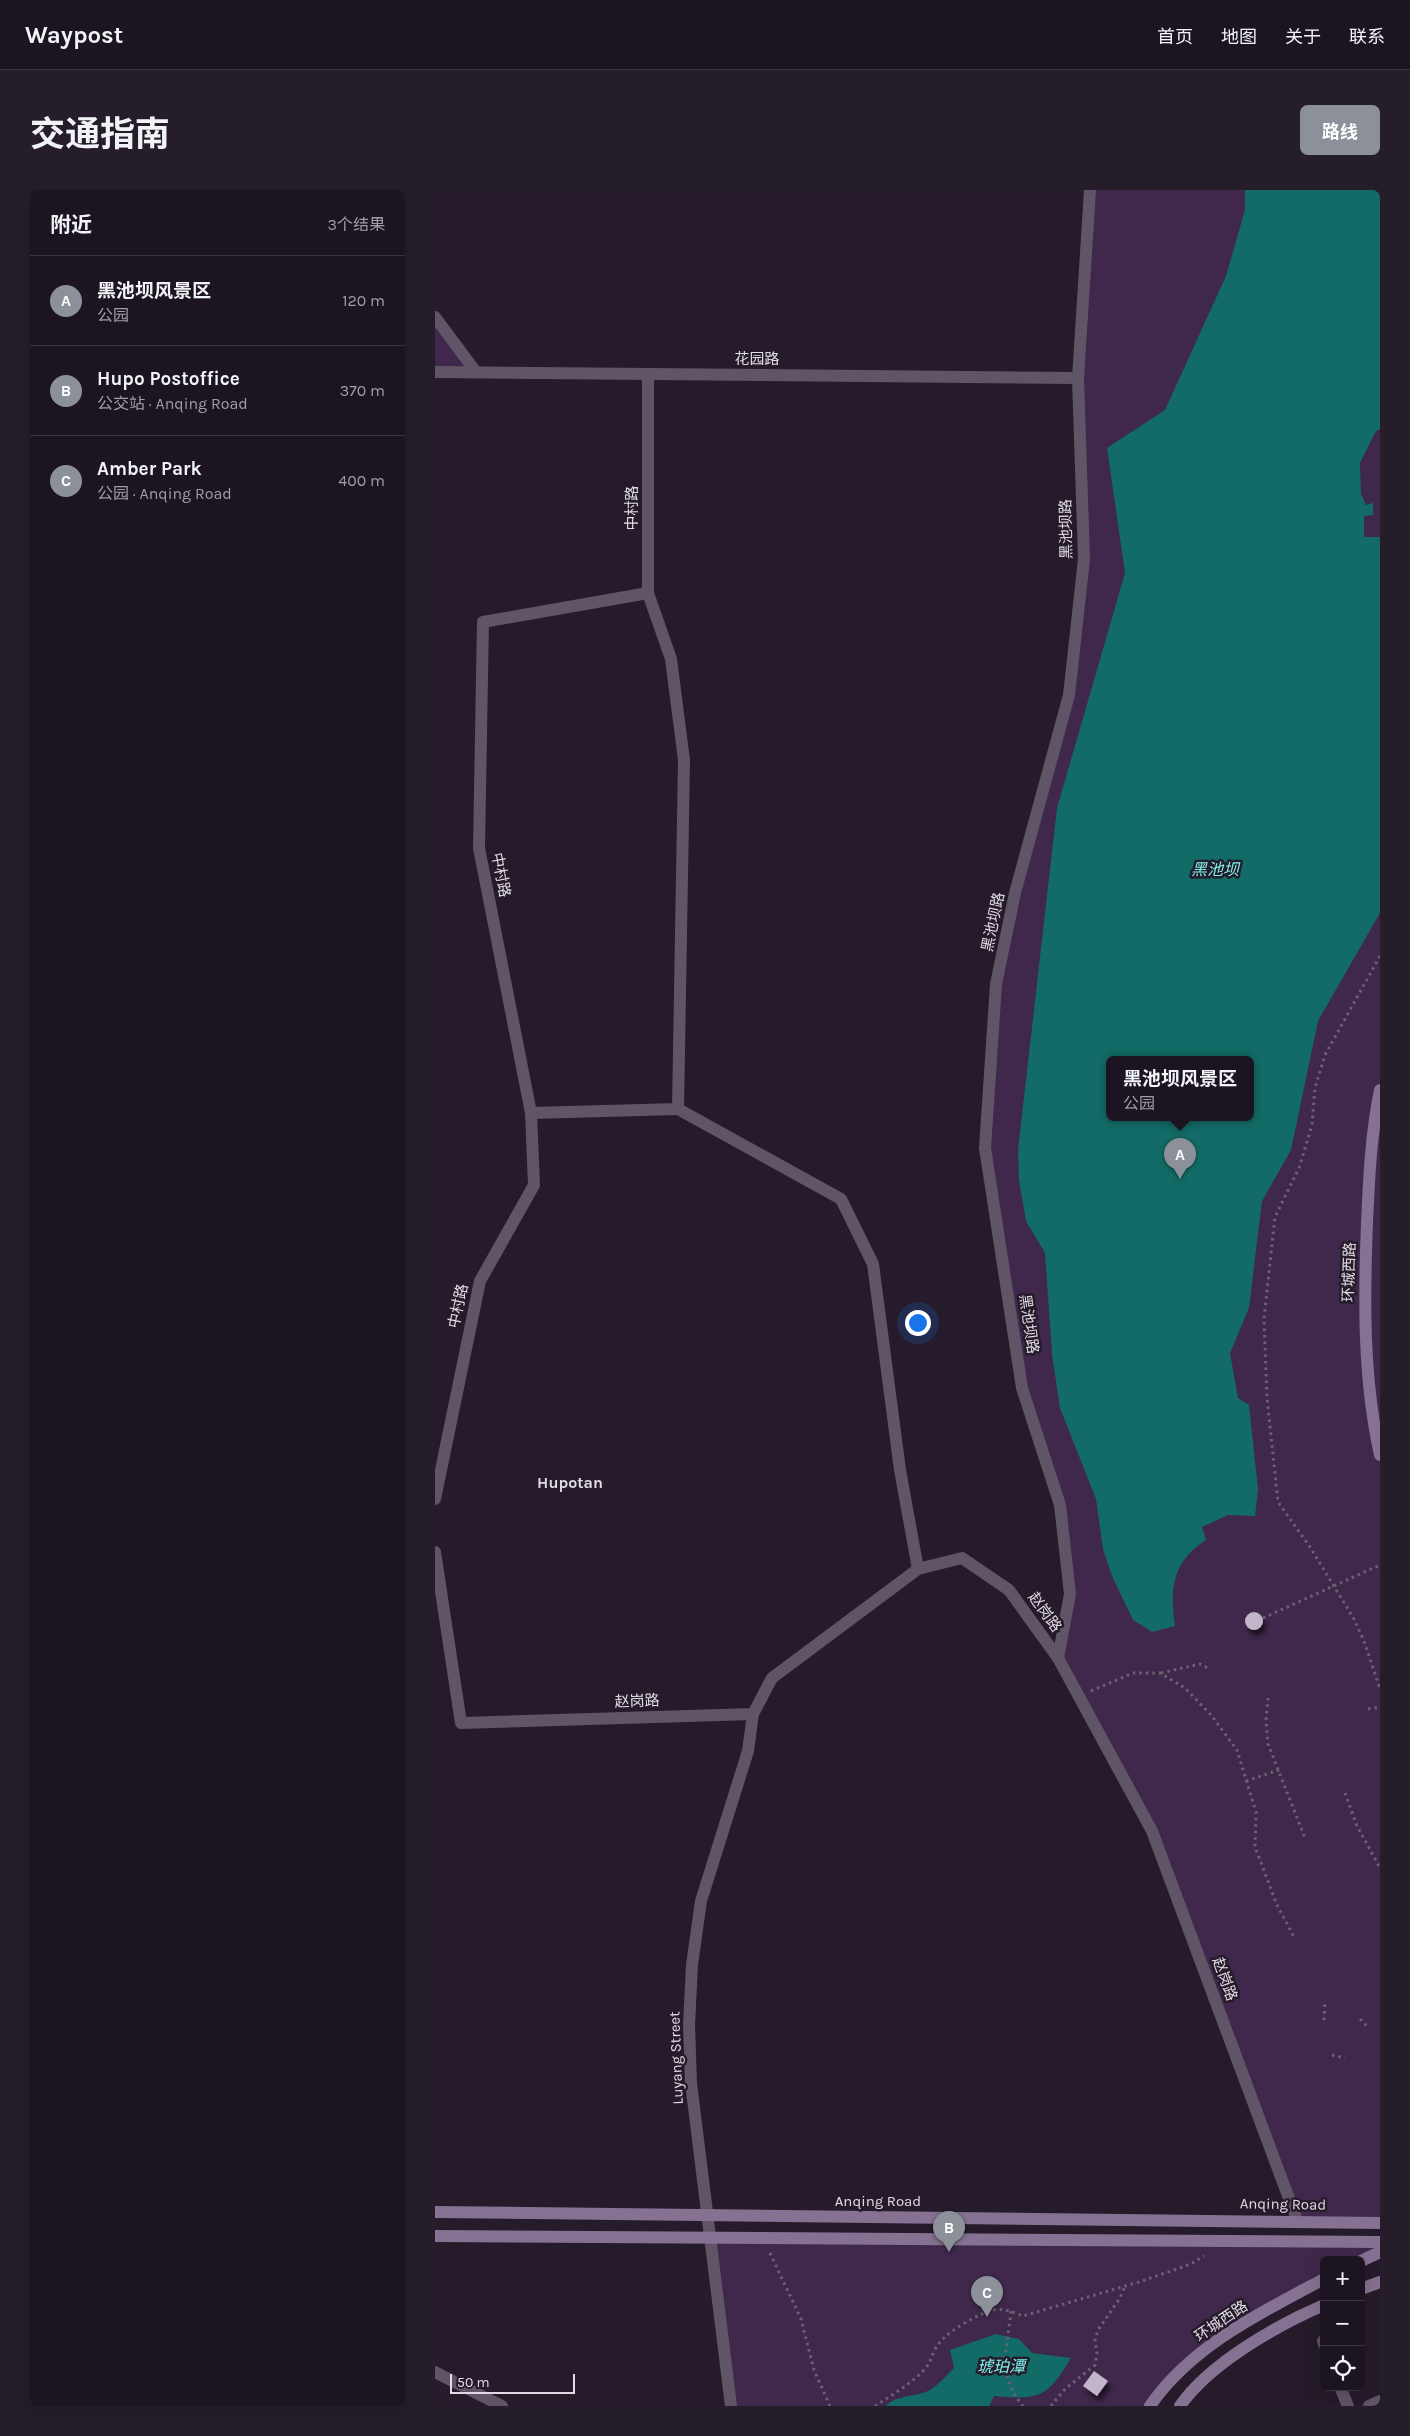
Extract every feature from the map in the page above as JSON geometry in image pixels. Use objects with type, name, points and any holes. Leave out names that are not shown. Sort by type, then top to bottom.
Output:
[{"type":"main road","name":"环城西路","points":[[1380,1090],[1371,1147],[1365,1310],[1371,1405],[1380,1454]]},
{"type":"main road","name":"Anqing Road","points":[[435,2212],[1297,2220],[1380,2223]]},
{"type":"main road","points":[[435,2236],[1380,2242]]},
{"type":"main road","points":[[1365,2259],[1380,2252]]},
{"type":"main road","name":"环城西路","points":[[1151,2406],[1158,2394],[1185,2365],[1234,2330],[1320,2281]]},
{"type":"main road","points":[[1365,2288],[1380,2282]]},
{"type":"main road","points":[[1180,2406],[1187,2395],[1223,2362],[1299,2315],[1320,2307]]},
{"type":"street","name":"黑池坝路","points":[[1058,1658],[1070,1594],[1060,1505],[1022,1388],[985,1148],[996,984],[1015,893],[1069,695],[1084,559],[1078,378],[1090,190]]},
{"type":"street","points":[[435,316],[476,372]]},
{"type":"street","name":"花园路","points":[[435,372],[1078,378]]},
{"type":"street","name":"中村路","points":[[435,1499],[480,1281],[533,1185],[531,1113],[479,848],[483,622],[648,593],[648,374]]},
{"type":"street","points":[[648,593],[671,659],[683,760],[678,1109]]},
{"type":"street","points":[[531,1113],[678,1109],[841,1199],[873,1264],[900,1470],[917,1569]]},
{"type":"street","name":"赵岗路","points":[[435,1552],[461,1723],[753,1714],[772,1678],[917,1569],[962,1558],[1009,1590],[1058,1658],[1153,1831],[1297,2220]]},
{"type":"street","name":"Luyang Street","points":[[731,2406],[691,2083],[689,2025],[692,1964],[701,1902],[748,1751],[753,1714]]},
{"type":"street","points":[[435,2372],[502,2406]]},
{"type":"street","points":[[1342,2391],[1348,2406]]},
{"type":"street","points":[[1369,2406],[1380,2400]]},
{"type":"path","points":[[1380,956],[1325,1054],[1315,1088],[1312,1124],[1299,1168],[1275,1217],[1264,1319],[1267,1398],[1278,1502],[1310,1547],[1354,1619],[1364,1641],[1380,1689]]},
{"type":"path","points":[[1263,1618],[1380,1565]]},
{"type":"path","points":[[1079,1696],[1133,1673],[1160,1673],[1200,1664],[1210,1669]]},
{"type":"path","points":[[1160,1673],[1185,1688],[1211,1715],[1237,1750],[1256,1812],[1255,1847],[1277,1905],[1295,1937]]},
{"type":"path","points":[[1268,1698],[1265,1722],[1268,1744],[1305,1838]]},
{"type":"path","points":[[1368,1709],[1380,1707]]},
{"type":"path","points":[[1246,1781],[1279,1770]]},
{"type":"path","points":[[1345,1793],[1357,1826],[1380,1868]]},
{"type":"path","points":[[1324,2020],[1325,2001]]},
{"type":"path","points":[[1360,2019],[1369,2028]]},
{"type":"path","points":[[1332,2055],[1345,2058]]},
{"type":"path","points":[[763,2239],[801,2319],[814,2370],[831,2406]]},
{"type":"path","points":[[875,2406],[903,2388],[924,2370],[933,2359],[939,2342],[961,2326],[995,2310],[1011,2311],[1023,2316],[1125,2286],[1191,2264],[1226,2242]]},
{"type":"path","points":[[1051,2406],[1065,2390],[1095,2365],[1097,2353],[1095,2340],[1098,2330],[1121,2298],[1125,2286]]},
{"type":"path","points":[[1011,2311],[1005,2367],[1012,2392],[1023,2406]]},
{"type":"shaded area","points":[[1090,190],[1380,190],[1380,2223],[1297,2220],[1152,1831],[1058,1658],[1070,1594],[1060,1505],[1022,1388],[985,1148],[996,984],[1069,695],[1084,559],[1078,378]]},
{"type":"shaded area","points":[[435,317],[476,372],[435,372]]},
{"type":"shaded area","points":[[711,2238],[1380,2242],[1365,2256],[1320,2256],[1320,2281],[1234,2330],[1150,2406],[731,2406]]},
{"type":"water","name":"黑池坝","points":[[1245,190],[1380,190],[1380,429],[1376,431],[1360,463],[1361,494],[1366,505],[1373,503],[1373,515],[1364,516],[1364,537],[1380,537],[1380,913],[1318,1021],[1291,1150],[1262,1201],[1249,1308],[1230,1353],[1238,1398],[1249,1405],[1258,1489],[1255,1516],[1228,1515],[1202,1527],[1206,1540],[1186,1557],[1176,1577],[1173,1600],[1175,1626],[1152,1632],[1133,1620],[1112,1576],[1103,1549],[1096,1499],[1060,1408],[1052,1354],[1045,1253],[1026,1221],[1019,1180],[1018,1150],[1057,808],[1125,573],[1107,448],[1165,410],[1226,276],[1245,210]]},
{"type":"water","name":"琥珀潭","points":[[996,2334],[1019,2339],[1032,2353],[1071,2358],[1055,2381],[1041,2394],[1022,2397],[994,2396],[989,2406],[886,2406],[890,2402],[925,2392],[937,2385],[954,2368],[950,2350]]},
{"type":"building","points":[[1250,1612],[1258,1612],[1263,1617],[1261,1628],[1250,1630],[1245,1625],[1245,1617]]},
{"type":"building","points":[[1094,2371],[1108,2381],[1097,2396],[1083,2386]]},
{"type":"place","name":"黑池坝风景区","points":[[1180,1179]]},
{"type":"place","name":"Hupo Postoffice","points":[[949,2252]]},
{"type":"place","name":"Amber Park","points":[[987,2317]]},
{"type":"district","name":"Hupotan","points":[[570,1482]]}]
